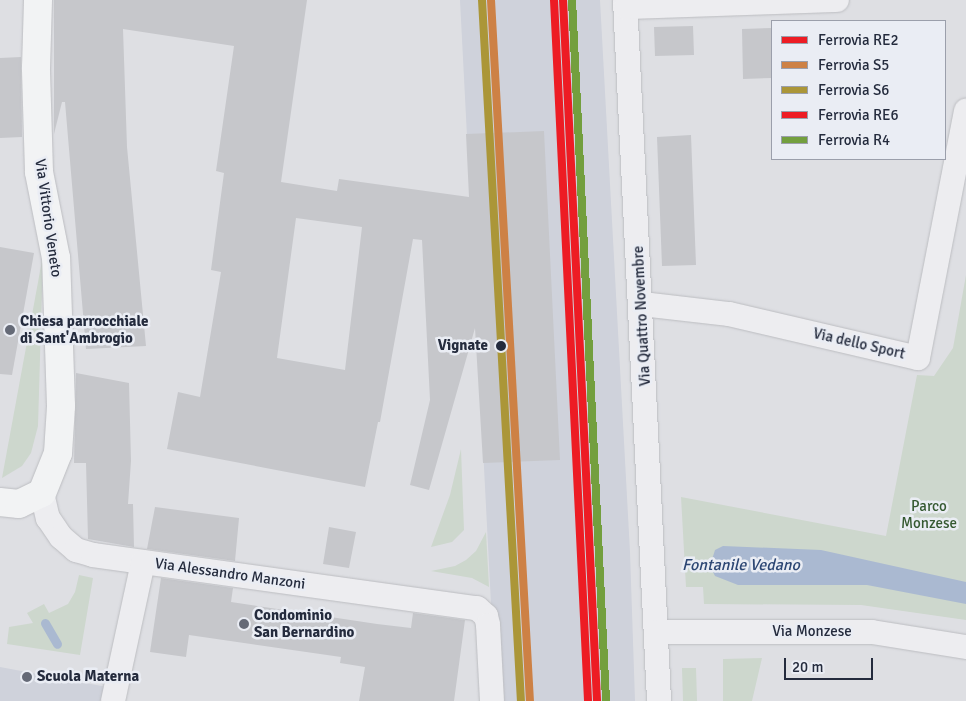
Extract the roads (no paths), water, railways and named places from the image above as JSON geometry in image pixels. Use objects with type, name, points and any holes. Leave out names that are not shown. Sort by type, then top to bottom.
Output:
[{"type":"street","name":"Via Vittorio Veneto","points":[[38,0],[36,68],[39,172],[56,258],[61,406],[58,453],[42,493]]},
{"type":"street","points":[[626,3],[835,8]]},
{"type":"street","name":"Via Quattro Novembre","points":[[626,3],[642,304],[659,701]]},
{"type":"street","name":"Via dello Sport","points":[[642,304],[729,314],[918,358],[966,111]]},
{"type":"street","points":[[0,502],[19,504],[42,493]]},
{"type":"street","name":"Via Alessandro Manzoni","points":[[42,493],[48,518],[71,546],[93,555],[473,607],[484,614],[488,625],[492,701]]},
{"type":"street","points":[[112,701],[143,562]]},
{"type":"street","name":"Via Monzese","points":[[657,632],[872,632],[966,647]]},
{"type":"water","name":"Fontanile Vedano","points":[[723,546],[821,550],[966,582],[966,604],[867,585],[738,585],[715,576],[710,566],[715,550]]},
{"type":"waterway","points":[[45,623],[57,644]]},
{"type":"rail line","name":"S6","points":[[482,0],[521,701]]},
{"type":"rail line","name":"S5","points":[[491,0],[530,701]]},
{"type":"rail line","name":"RE6","points":[[554,0],[588,701]]},
{"type":"rail line","name":"RE2","points":[[563,0],[597,701]]},
{"type":"rail line","name":"R4","points":[[572,0],[606,701]]},
{"type":"place","name":"Chiesa parrocchiale di Sant'Ambrogio","points":[[10,330]]},
{"type":"place","name":"Vignate","points":[[501,346]]},
{"type":"place","name":"Condominio San Bernardino","points":[[244,624]]},
{"type":"place","name":"Scuola Materna","points":[[27,677]]},
{"type":"park label","name":"Parco Monzese","points":[[929,514]]}]
